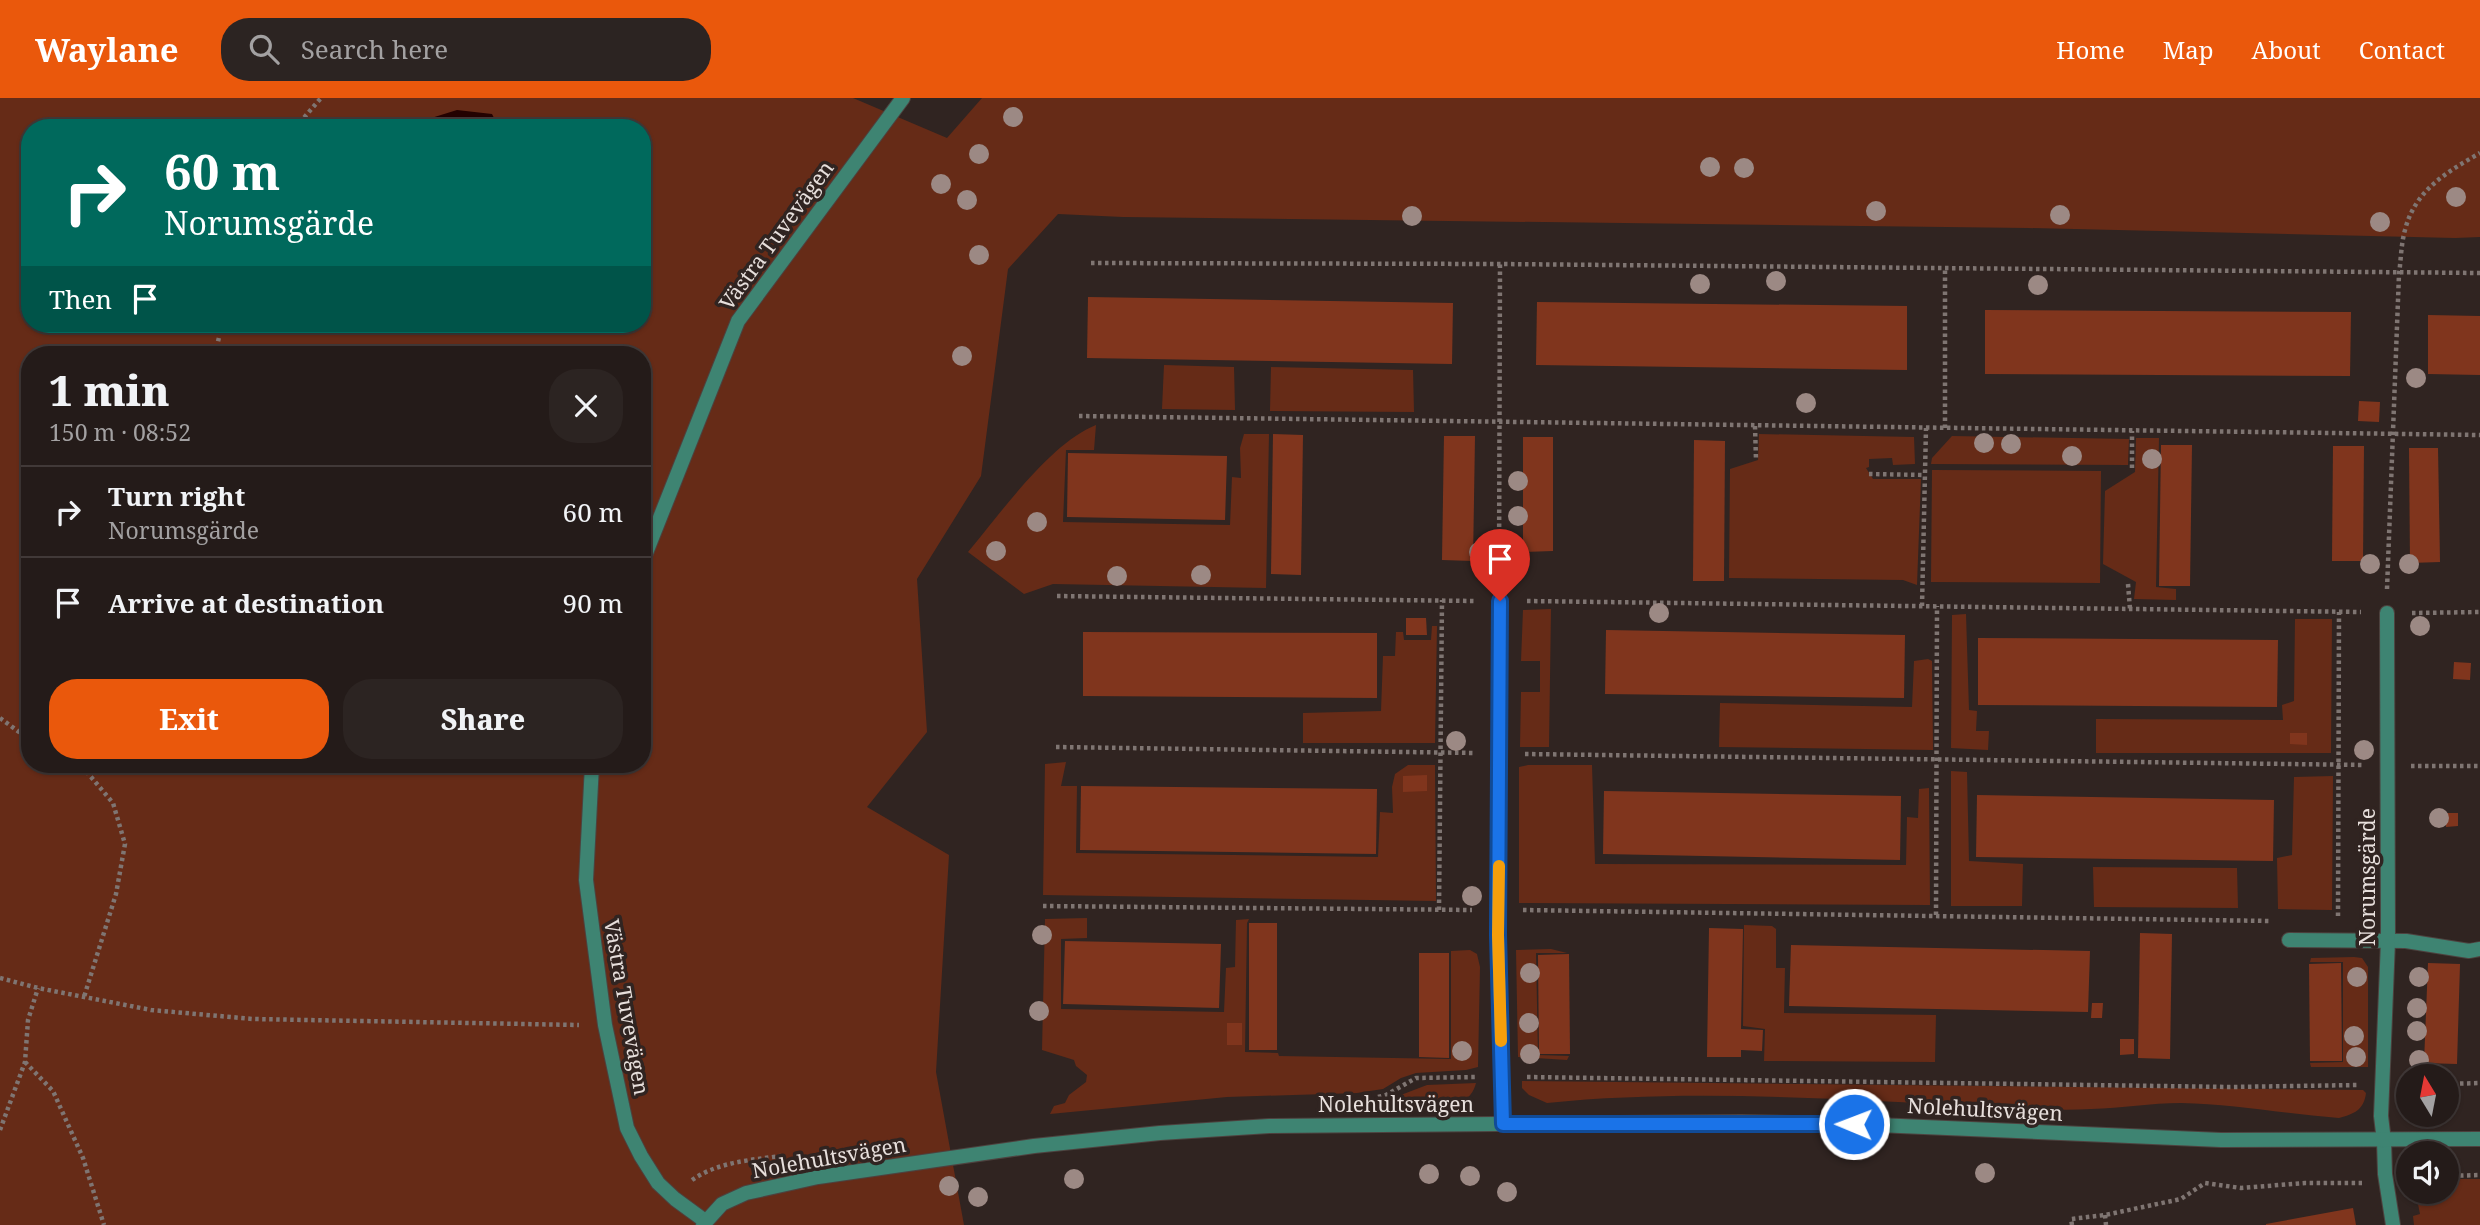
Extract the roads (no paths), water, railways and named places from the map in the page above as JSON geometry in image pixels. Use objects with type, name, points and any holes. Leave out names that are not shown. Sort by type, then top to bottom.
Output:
[{"type":"street","name":"Västra Tuvevägen","points":[[651,540],[737,321],[903,98]]},
{"type":"street","points":[[1500,601],[1499,910],[1503,1124]]},
{"type":"street","name":"Norumsgärde","points":[[2387,613],[2388,941],[2381,1116],[2386,1182],[2393,1225]]},
{"type":"street","name":"Västra Tuvevägen","points":[[592,773],[586,880],[605,1026],[627,1128],[658,1183],[704,1223]]},
{"type":"street","points":[[2289,940],[2406,941],[2469,951],[2480,949]]},
{"type":"street","name":"Nolehultsvägen","points":[[704,1223],[722,1204],[746,1193],[818,1177],[1034,1146],[1160,1133],[1269,1126],[1854,1124],[2221,1140],[2480,1139]]}]
